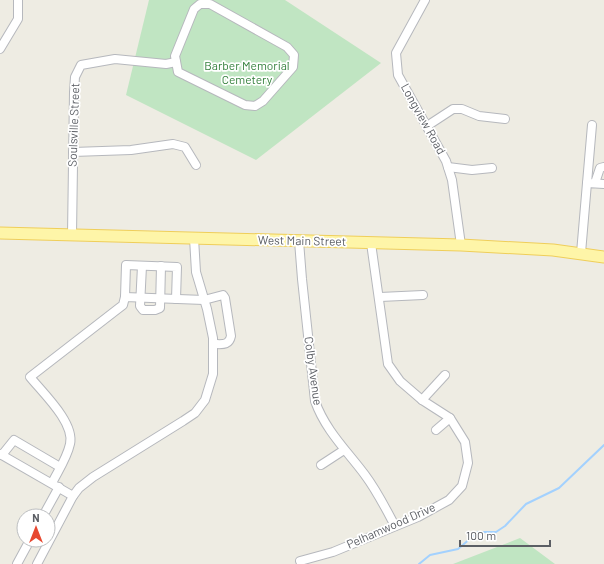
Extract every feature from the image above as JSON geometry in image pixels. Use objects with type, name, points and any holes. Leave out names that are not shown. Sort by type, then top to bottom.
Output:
[{"type":"main road","name":"West Main Street","points":[[0,233],[461,245],[581,253],[604,257]]},
{"type":"street","points":[[0,49],[18,19],[18,0]]},
{"type":"street","name":"Longview Road","points":[[425,0],[396,55],[398,75],[448,166],[452,180],[461,245]]},
{"type":"street","points":[[200,4],[210,4],[287,47],[294,55],[293,67],[263,101],[255,106],[245,106],[178,72],[176,62],[175,56],[191,16],[194,9],[200,4]]},
{"type":"street","name":"Soulsville Street","points":[[72,235],[74,92],[76,77],[80,65],[116,59],[166,64],[176,62]]},
{"type":"street","points":[[427,126],[453,109],[505,119]]},
{"type":"street","points":[[581,253],[591,183],[592,125]]},
{"type":"street","points":[[73,152],[131,150],[173,144],[185,147],[196,165]]},
{"type":"street","points":[[448,166],[472,170],[492,168]]},
{"type":"street","points":[[591,183],[600,168],[604,167]]},
{"type":"street","points":[[591,183],[604,184]]},
{"type":"street","points":[[37,564],[73,496],[79,488],[93,476],[195,412],[205,400],[212,381],[213,344],[204,300],[194,266],[194,238]]},
{"type":"street","name":"Colby Avenue","points":[[299,241],[315,401],[323,419],[344,450],[376,492],[395,526]]},
{"type":"street","name":"Pelhamwood Drive","points":[[300,561],[333,552],[418,517],[449,500],[462,486],[468,463],[466,442],[450,418],[422,400],[400,381],[388,364],[382,329],[380,297],[372,243]]},
{"type":"street","points":[[46,508],[60,467],[70,444],[71,436],[68,426],[30,377],[123,305],[125,297],[126,265],[177,267],[176,299]]},
{"type":"street","points":[[142,266],[140,298],[140,306],[142,310],[154,310],[160,308],[161,266]]},
{"type":"street","points":[[125,297],[204,300],[223,295],[225,298],[231,336],[230,342],[226,344],[213,344]]},
{"type":"street","points":[[380,297],[423,295]]},
{"type":"street","points":[[422,400],[445,375]]},
{"type":"street","points":[[436,430],[450,418]]},
{"type":"street","points":[[60,467],[14,440],[1,455],[73,496]]},
{"type":"street","points":[[321,465],[344,450]]},
{"type":"street","points":[[17,564],[26,548]]},
{"type":"green space","name":"Barber Memorial Cemetery","points":[[149,0],[285,0],[381,63],[256,160],[126,95]]},
{"type":"green space","points":[[520,538],[555,564],[453,564]]},
{"type":"waterway","points":[[419,564],[430,555],[458,549],[478,532],[496,532],[505,526],[526,504],[559,488],[604,445]]}]
